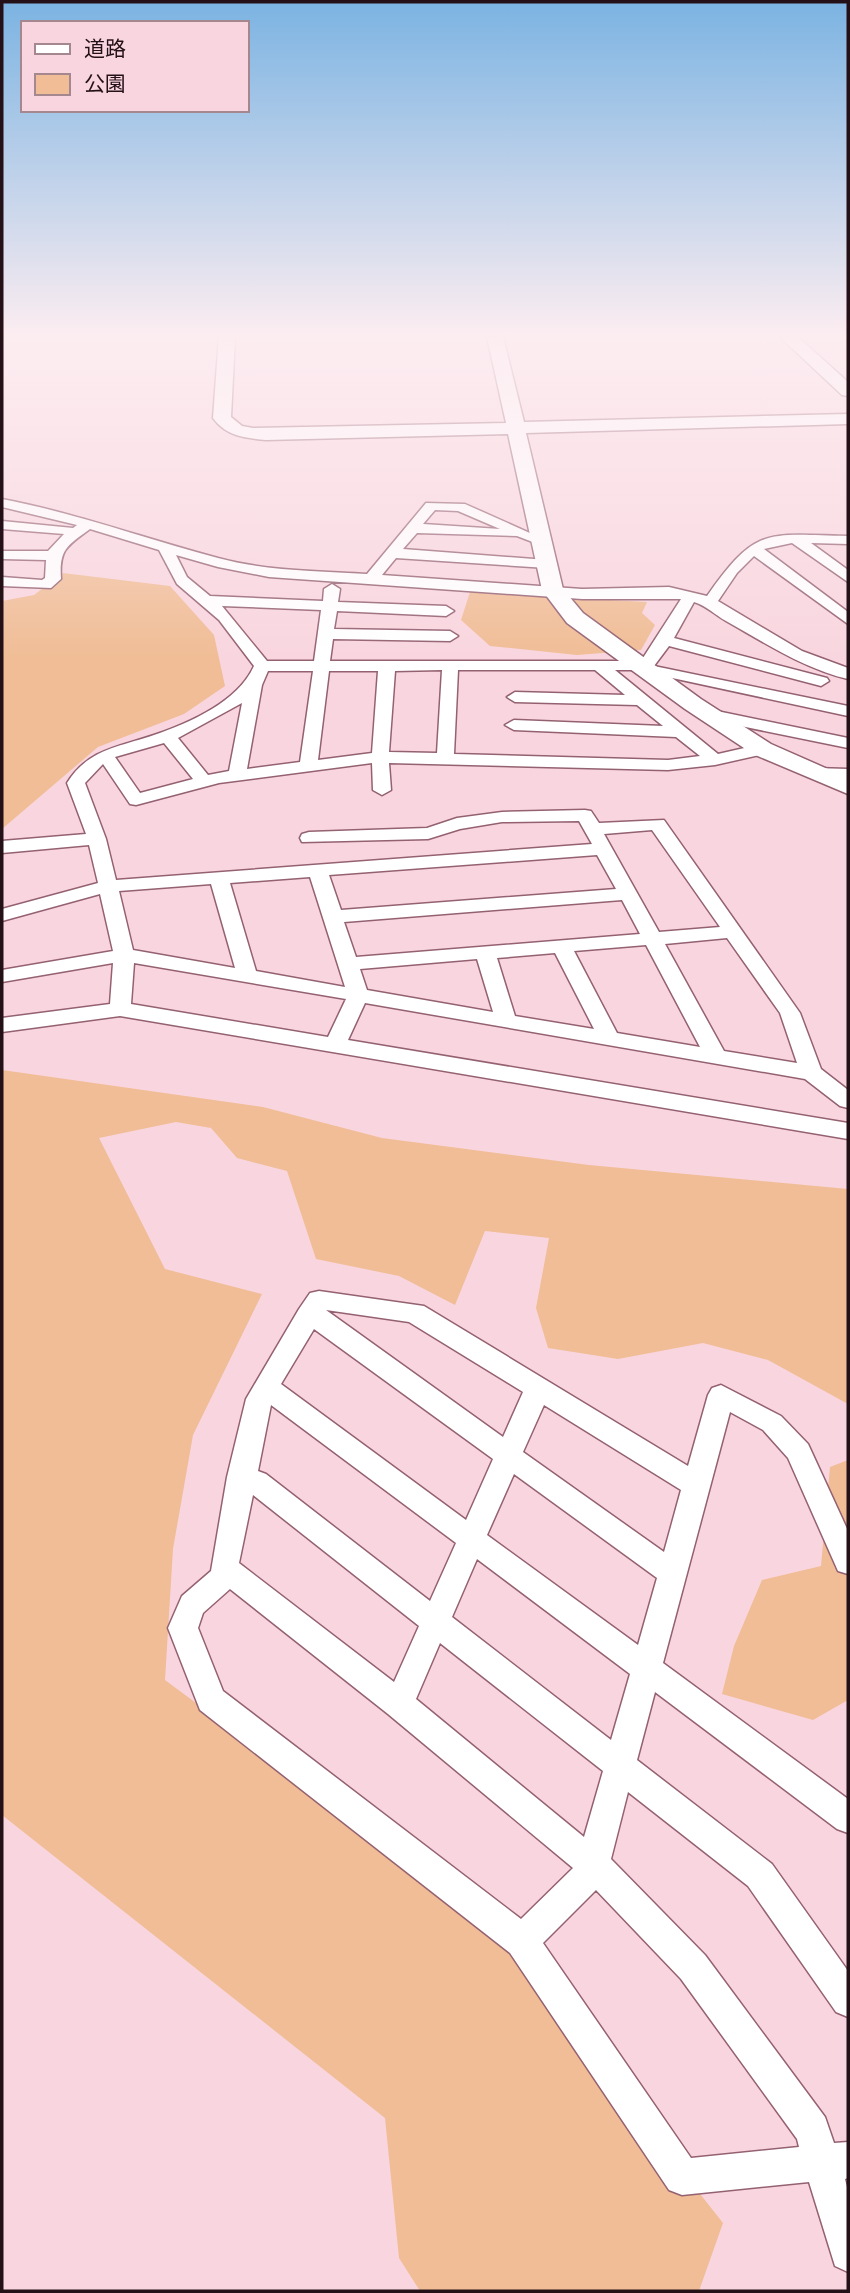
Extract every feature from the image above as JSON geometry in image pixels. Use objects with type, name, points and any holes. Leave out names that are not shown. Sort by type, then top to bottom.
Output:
[{"type":"street","points":[[520,444],[535,539],[547,564],[553,590],[575,618],[641,667],[762,749],[848,787]]},
{"type":"street","points":[[2,503],[52,513],[81,528]]},
{"type":"street","points":[[370,580],[431,506],[460,507],[535,539]]},
{"type":"street","points":[[2,525],[81,528],[242,568],[334,578],[614,595],[669,592],[710,602],[826,675]]},
{"type":"street","points":[[2,582],[46,585],[53,579],[51,556],[54,550],[81,528]]},
{"type":"street","points":[[413,528],[535,539]]},
{"type":"street","points":[[710,602],[731,571],[753,548],[776,538],[848,540]]},
{"type":"street","points":[[796,539],[848,577]]},
{"type":"street","points":[[166,548],[170,566],[187,589],[208,601],[228,620],[262,666]]},
{"type":"street","points":[[753,548],[848,619]]},
{"type":"street","points":[[392,553],[547,564]]},
{"type":"street","points":[[2,555],[51,556]]},
{"type":"street","points":[[308,767],[334,578]]},
{"type":"street","points":[[641,667],[664,640],[690,596]]},
{"type":"street","points":[[208,601],[446,611]]},
{"type":"street","points":[[326,634],[450,636]]},
{"type":"street","points":[[664,640],[826,675],[848,674]]},
{"type":"street","points":[[600,665],[715,760]]},
{"type":"street","points":[[262,666],[641,667],[848,711]]},
{"type":"street","points":[[237,776],[254,685],[262,666]]},
{"type":"street","points":[[382,790],[380,757],[387,666]]},
{"type":"street","points":[[445,758],[450,666]]},
{"type":"street","points":[[515,743],[516,667]]},
{"type":"street","points":[[807,703],[826,675]]},
{"type":"street","points":[[120,1009],[124,955],[97,839],[76,783],[82,770],[105,755],[200,721],[254,685]]},
{"type":"street","points":[[515,697],[642,700]]},
{"type":"street","points":[[712,715],[848,743]]},
{"type":"street","points":[[105,755],[136,800],[237,776],[380,757],[445,758],[515,743],[679,732]]},
{"type":"street","points":[[167,735],[204,782]]},
{"type":"street","points":[[515,743],[668,765],[715,760],[762,749]]},
{"type":"street","points":[[815,773],[848,774]]},
{"type":"street","points":[[309,838],[428,832],[502,817],[585,815],[716,1056]]},
{"type":"street","points":[[593,829],[657,824],[790,1013],[811,1073]]},
{"type":"street","points":[[2,847],[97,839]]},
{"type":"street","points":[[2,915],[107,886],[602,849]]},
{"type":"street","points":[[318,871],[358,995],[335,1046]]},
{"type":"street","points":[[219,878],[247,975]]},
{"type":"street","points":[[332,917],[626,894]]},
{"type":"street","points":[[347,964],[733,932]]},
{"type":"street","points":[[561,945],[609,1038]]},
{"type":"street","points":[[485,952],[506,1020]]},
{"type":"street","points":[[2,976],[124,955],[811,1073],[848,1101]]},
{"type":"street","points":[[2,1025],[120,1009],[848,1132]]},
{"type":"street","points":[[696,1485],[415,1313],[319,1300],[259,1399],[224,1568],[399,1704],[593,1864],[693,1967],[835,2162],[848,2253]]},
{"type":"street","points":[[308,1317],[321,1321],[672,1573]]},
{"type":"street","points":[[266,1387],[848,1818]]},
{"type":"street","points":[[399,1704],[538,1388]]},
{"type":"street","points":[[522,1941],[588,1875],[593,1864],[721,1395],[732,1398],[772,1423],[799,1452],[848,1562]]},
{"type":"street","points":[[241,1477],[257,1482],[760,1875],[848,2000]]},
{"type":"street","points":[[230,1572],[192,1605],[183,1628],[211,1700],[522,1941],[682,2176],[835,2162]]},
{"type":"green space","points":[[63,573],[170,586],[214,635],[225,686],[184,714],[98,747],[2,829],[2,601],[34,595]]},
{"type":"green space","points":[[470,592],[647,602],[642,613],[655,625],[641,650],[577,655],[490,646],[461,620]]},
{"type":"green space","points":[[2,1070],[263,1107],[382,1138],[589,1165],[848,1189],[848,1404],[768,1360],[703,1343],[618,1359],[548,1348],[536,1308],[549,1238],[485,1231],[455,1305],[399,1276],[316,1259],[287,1171],[237,1158],[211,1128],[176,1122],[99,1138],[165,1269],[262,1294],[193,1435],[173,1549],[165,1680],[477,1911],[723,2223],[699,2291],[420,2291],[399,2258],[385,2118],[2,1815]]},
{"type":"green space","points":[[848,1460],[848,1700],[813,1720],[722,1694],[734,1646],[762,1580],[821,1566],[830,1467]]}]
